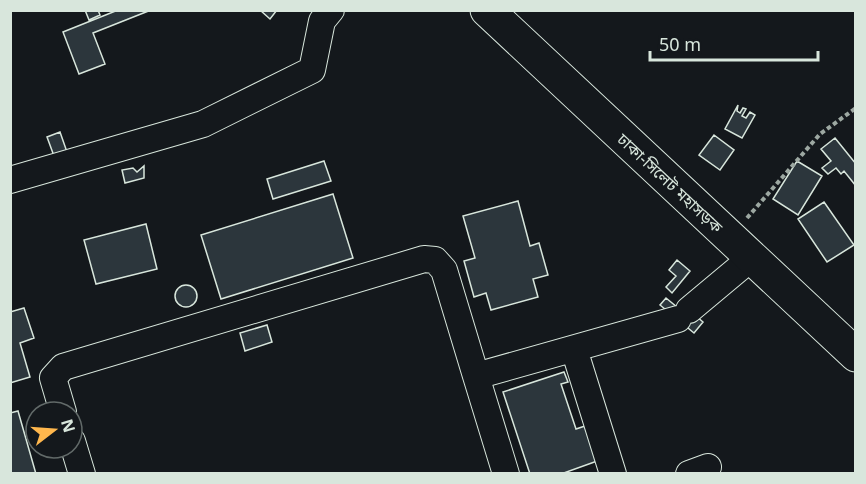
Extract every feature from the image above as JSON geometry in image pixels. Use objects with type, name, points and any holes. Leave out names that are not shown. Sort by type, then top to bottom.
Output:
[{"type":"highway","name":"ঢাকা-সিলেট মহাসড়ক","points":[[486,10],[855,355]]},
{"type":"street","points":[[10,180],[203,124],[312,70],[322,21],[331,10]]},
{"type":"street","points":[[476,376],[574,350],[684,315],[740,249]]},
{"type":"street","points":[[59,400],[53,378],[63,367],[424,259],[435,260],[444,270],[506,474]]},
{"type":"street","points":[[574,350],[613,474]]},
{"type":"path","points":[[740,249],[820,134],[855,108]]},
{"type":"building","points":[[85,10],[98,10],[100,15],[89,20]]},
{"type":"building","points":[[118,10],[151,10],[93,33],[105,64],[79,74],[63,32]]},
{"type":"building","points":[[260,10],[277,10],[270,19]]},
{"type":"building","points":[[738,105],[737,111],[740,113],[743,108],[746,109],[742,116],[746,118],[750,112],[755,115],[742,138],[725,129]]},
{"type":"building","points":[[60,132],[67,152],[54,156],[47,137]]},
{"type":"building","points":[[714,135],[734,150],[720,170],[699,155]]},
{"type":"building","points":[[835,138],[856,164],[856,186],[844,171],[841,174],[836,168],[828,174],[822,168],[831,161],[821,149]]},
{"type":"building","points":[[324,161],[331,181],[273,199],[267,179]]},
{"type":"building","points":[[797,161],[822,176],[798,215],[773,199]]},
{"type":"building","points":[[144,166],[144,178],[125,183],[122,170],[133,168],[137,172]]},
{"type":"building","points":[[333,194],[353,258],[221,299],[201,235]]},
{"type":"building","points":[[518,201],[530,246],[539,243],[548,275],[533,279],[538,297],[491,310],[486,293],[474,297],[464,261],[475,258],[463,216]]},
{"type":"building","points":[[824,202],[854,245],[827,262],[798,219]]},
{"type":"building","points":[[146,224],[157,269],[96,284],[84,240]]},
{"type":"building","points":[[677,260],[690,271],[672,293],[666,287],[676,276],[669,270]]},
{"type":"building","points":[[182,285],[190,285],[197,292],[197,300],[190,307],[182,307],[175,300],[175,292]]},
{"type":"building","points":[[666,298],[677,307],[681,303],[703,322],[694,333],[660,305]]},
{"type":"building","points":[[24,308],[34,338],[20,343],[30,377],[10,383],[10,312]]},
{"type":"building","points":[[267,325],[272,342],[245,351],[240,333]]},
{"type":"building","points":[[564,372],[568,382],[561,384],[576,429],[588,425],[600,460],[561,474],[530,474],[503,392]]},
{"type":"building","points":[[18,411],[24,432],[24,460],[32,460],[36,474],[10,474],[10,413]]}]
